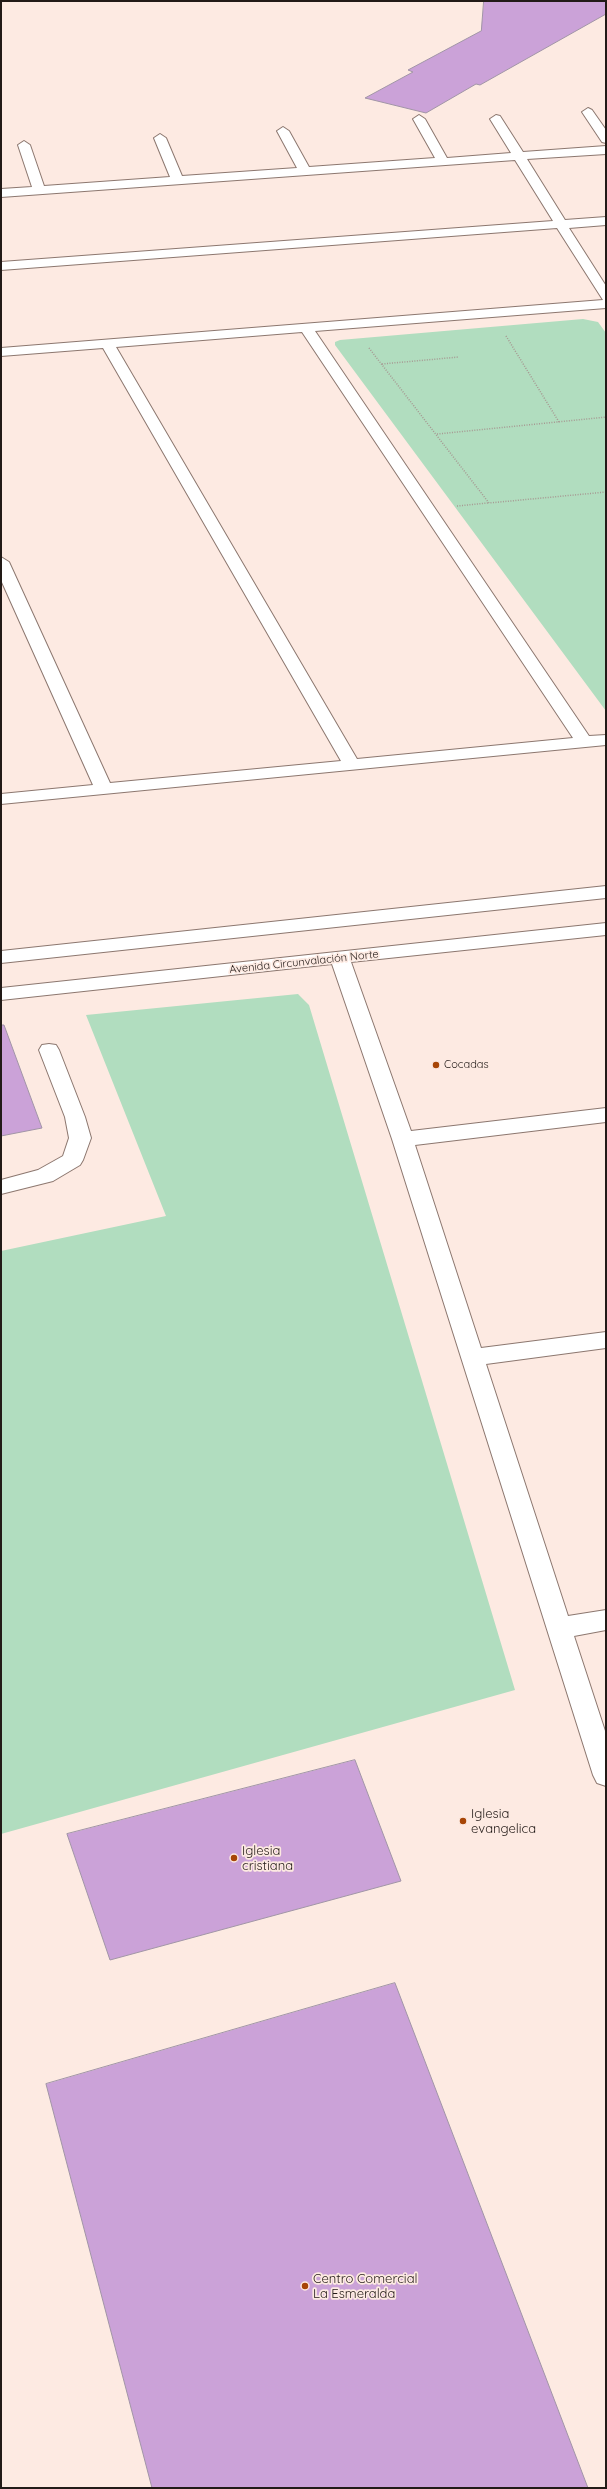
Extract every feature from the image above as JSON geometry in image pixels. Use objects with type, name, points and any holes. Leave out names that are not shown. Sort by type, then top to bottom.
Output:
[{"type":"street","points":[[588,112],[606,139]]},
{"type":"street","points":[[496,119],[518,157],[606,296]]},
{"type":"street","points":[[419,120],[443,162]]},
{"type":"street","points":[[283,131],[305,172]]},
{"type":"street","points":[[160,138],[178,181]]},
{"type":"street","points":[[24,145],[39,190]]},
{"type":"street","points":[[1,193],[606,150]]},
{"type":"street","points":[[1,266],[606,221]]},
{"type":"street","points":[[1,352],[606,304]]},
{"type":"street","points":[[306,328],[584,742]]},
{"type":"street","points":[[107,343],[352,765]]},
{"type":"street","points":[[1,562],[104,789]]},
{"type":"street","points":[[1,799],[606,740]]},
{"type":"street","points":[[1,957],[606,892]]},
{"type":"street","name":"Avenida Circunvalación Norte","points":[[1,994],[606,929]]},
{"type":"street","points":[[340,958],[404,1139],[472,1358],[606,1775]]},
{"type":"street","points":[[1,1187],[45,1176],[72,1160],[80,1138],[74,1117],[49,1050]]},
{"type":"street","points":[[404,1139],[606,1115]]},
{"type":"street","points":[[472,1358],[606,1340]]},
{"type":"street","points":[[558,1628],[606,1620]]},
{"type":"path","points":[[506,336],[559,422]]},
{"type":"path","points":[[368,346],[489,503],[606,492]]},
{"type":"path","points":[[382,364],[459,357]]},
{"type":"path","points":[[437,434],[606,417]]},
{"type":"green space","points":[[583,319],[598,322],[606,333],[606,711],[335,345],[335,342],[340,340]]},
{"type":"green space","points":[[298,994],[309,1005],[515,1690],[1,1834],[1,1251],[166,1216],[86,1015]]},
{"type":"building","points":[[484,1],[606,1],[606,14],[480,85],[476,84],[426,113],[365,98],[413,72],[408,70],[481,31]]},
{"type":"building","points":[[1,1025],[4,1025],[42,1128],[1,1136]]},
{"type":"building","name":"Iglesia cristiana","points":[[355,1760],[401,1881],[110,1960],[67,1834]]},
{"type":"building","name":"Centro Comercial La Esmeralda","points":[[395,1983],[588,2488],[152,2488],[46,2084]]},
{"type":"place","name":"Cocadas","points":[[436,1065]]},
{"type":"place","name":"Iglesia evangelica","points":[[463,1821]]},
{"type":"place","name":"Iglesia cristiana","points":[[234,1858]]},
{"type":"place","name":"Centro Comercial La Esmeralda","points":[[305,2286]]}]
